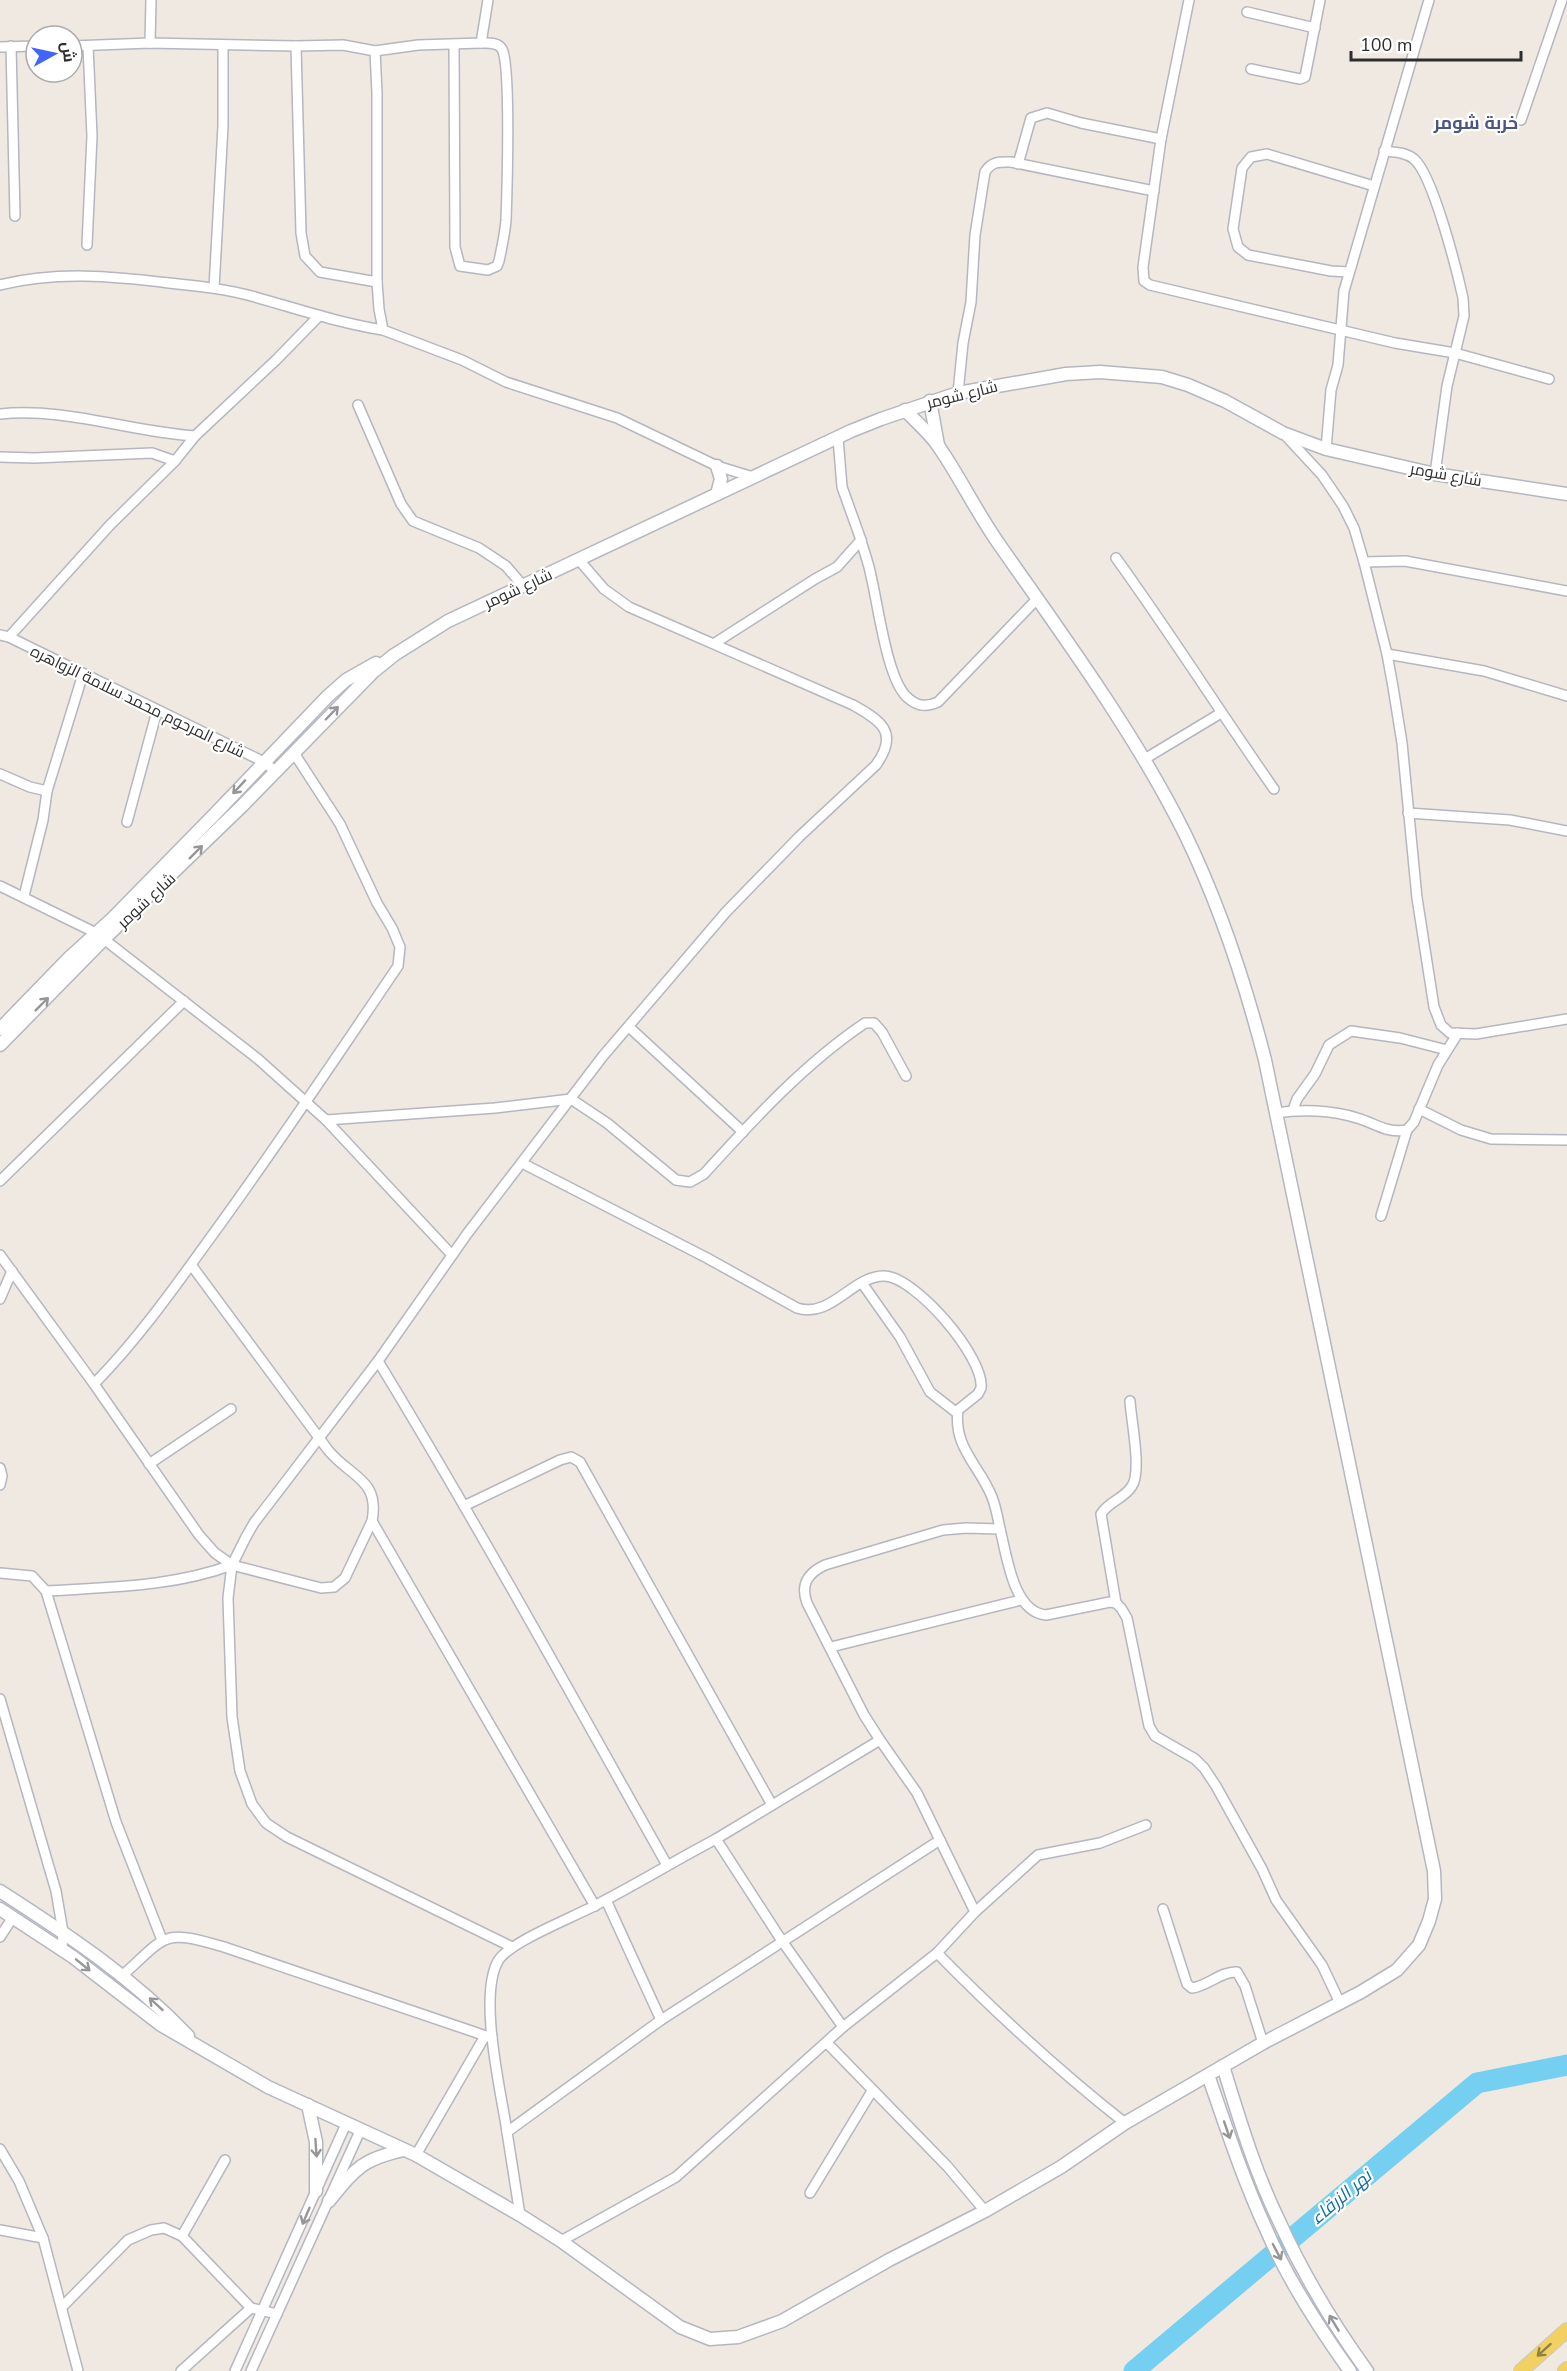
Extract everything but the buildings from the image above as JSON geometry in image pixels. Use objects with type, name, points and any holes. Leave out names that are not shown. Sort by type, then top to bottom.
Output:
[{"type":"main road","points":[[1521,2371],[1567,2330]]},
{"type":"street","points":[[150,43],[151,0]]},
{"type":"street","points":[[481,43],[488,0]]},
{"type":"street","points":[[1189,0],[1161,139],[1143,267],[1144,281],[1150,285],[1395,343],[1455,353],[1549,379]]},
{"type":"street","points":[[1251,69],[1300,79],[1305,77],[1320,0]]},
{"type":"street","points":[[1326,449],[1331,390],[1338,365],[1344,291],[1383,151],[1429,0]]},
{"type":"street","points":[[1521,120],[1562,0]]},
{"type":"street","points":[[1247,12],[1314,28]]},
{"type":"street","points":[[84,46],[150,43],[343,45],[375,51],[418,45],[481,43],[500,46],[503,50],[507,76],[506,222],[497,266],[488,270],[460,266],[455,248],[454,45]]},
{"type":"street","points":[[214,288],[223,126],[223,45]]},
{"type":"street","points":[[11,46],[15,216]]},
{"type":"street","points":[[0,47],[24,46]]},
{"type":"street","points":[[87,245],[92,136],[88,46]]},
{"type":"street","points":[[296,46],[301,233],[305,256],[320,272],[377,282]]},
{"type":"street","points":[[375,51],[377,282],[383,330]]},
{"type":"street","points":[[1018,164],[1031,118],[1039,114],[1059,116],[1161,139]]},
{"type":"street","points":[[1383,151],[1402,153],[1424,169],[1432,188],[1463,298],[1464,316],[1447,386],[1435,474]]},
{"type":"street","points":[[1349,272],[1248,255],[1238,247],[1233,229],[1242,168],[1251,156],[1267,154],[1374,186]]},
{"type":"street","points":[[958,393],[963,343],[971,302],[975,235],[985,172],[990,164],[998,162],[1018,164],[1154,191]]},
{"type":"street","points":[[0,285],[37,278],[86,275],[214,288],[253,297],[318,317],[383,330],[462,360],[506,382],[617,418],[717,466],[753,477]]},
{"type":"street","points":[[5,636],[110,525],[175,461],[195,436],[318,317]]},
{"type":"street","name":"شارع شومر","points":[[0,1045],[264,762],[346,680],[394,655],[448,621],[851,431],[930,401],[958,393],[1066,374],[1100,372],[1161,377],[1188,385],[1225,401],[1283,433],[1326,449],[1435,474],[1567,494]]},
{"type":"street","points":[[930,401],[938,446]]},
{"type":"street","points":[[358,405],[401,504],[413,521],[479,548],[506,566],[523,586]]},
{"type":"street","points":[[0,1909],[62,1949],[160,2025],[268,2087],[410,2153],[520,2215],[561,2241],[680,2327],[710,2339],[727,2339],[752,2334],[782,2321],[889,2260],[985,2211],[1061,2167],[1125,2122],[1397,1970],[1419,1945],[1435,1899],[1434,1871],[1265,1060],[1247,992],[1224,924],[1185,834],[1143,760],[1098,689],[980,517],[938,446],[905,410]]},
{"type":"street","points":[[0,414],[22,413],[79,418],[168,434],[195,436]]},
{"type":"street","points":[[1283,433],[1322,475],[1343,506],[1354,528],[1364,562],[1387,654],[1402,743],[1417,898],[1434,1007],[1441,1025],[1450,1033],[1476,1034],[1567,1018]]},
{"type":"street","points":[[838,438],[842,487],[871,574],[895,676],[907,697],[918,704],[928,706],[938,702],[1036,599]]},
{"type":"street","points":[[0,457],[152,453],[175,461]]},
{"type":"street","points":[[717,466],[721,479],[717,494]]},
{"type":"street","points":[[715,643],[837,567],[861,540]]},
{"type":"street","points":[[1116,558],[1173,636],[1221,713],[1274,789]]},
{"type":"street","points":[[512,1947],[287,1838],[266,1823],[258,1814],[244,1786],[232,1717],[228,1598],[232,1565],[254,1523],[378,1361],[452,1255],[603,1056],[726,912],[800,836],[876,765],[885,752],[887,739],[885,728],[874,716],[715,643],[629,608],[604,589],[579,560]]},
{"type":"street","points":[[1364,562],[1405,561],[1567,591]]},
{"type":"street","name":"شارع المرحوم محمد سلامة الزواهره","points":[[5,636],[264,762],[275,771]]},
{"type":"street","points":[[1387,654],[1484,671],[1567,696]]},
{"type":"street","name":"شارع شومر","points":[[0,1029],[69,958],[100,936],[174,874],[373,672],[394,655]]},
{"type":"street","points":[[24,896],[43,820],[47,791],[83,674]]},
{"type":"street","points":[[127,822],[157,711]]},
{"type":"street","points":[[1143,760],[1221,713]]},
{"type":"street","points":[[94,1384],[134,1341],[192,1266],[307,1102],[398,966],[400,947],[340,824],[294,753]]},
{"type":"street","points":[[0,774],[30,787],[47,791]]},
{"type":"street","points":[[1408,813],[1510,820],[1567,831]]},
{"type":"street","points":[[0,886],[100,936],[258,1059],[326,1120],[452,1255]]},
{"type":"street","points":[[0,1181],[184,1001]]},
{"type":"street","points":[[326,1120],[495,1108],[571,1099],[591,1111],[671,1176],[682,1182],[690,1182],[704,1174],[742,1132],[803,1072],[865,1023],[874,1023],[882,1032],[906,1076]]},
{"type":"street","points":[[629,1027],[742,1132]]},
{"type":"street","points":[[1293,1110],[1297,1099],[1315,1074],[1329,1045],[1351,1031],[1400,1038],[1447,1050]]},
{"type":"street","points":[[1381,1216],[1407,1130],[1414,1122],[1438,1065],[1458,1033]]},
{"type":"street","points":[[1419,1109],[1461,1131],[1491,1139],[1567,1140]]},
{"type":"street","points":[[1276,1113],[1293,1110],[1356,1117],[1383,1129],[1407,1130]]},
{"type":"street","points":[[522,1163],[707,1258],[797,1308],[812,1310],[822,1308],[862,1283],[882,1275],[901,1280],[914,1289],[955,1331],[975,1365],[982,1383],[978,1394],[960,1407],[957,1413],[964,1451],[992,1497],[1021,1600],[1028,1608],[1038,1614],[1046,1615],[1110,1602],[1116,1603]]},
{"type":"street","points":[[0,1255],[215,1553],[232,1565],[321,1587],[334,1587],[345,1578],[372,1521],[373,1503],[368,1485],[340,1464],[319,1438],[192,1266]]},
{"type":"street","points":[[0,1299],[12,1271]]},
{"type":"street","points":[[862,1283],[906,1347],[930,1392],[957,1413]]},
{"type":"street","points":[[378,1361],[586,1718],[667,1865]]},
{"type":"street","points":[[1130,1401],[1136,1478],[1128,1492],[1108,1504],[1101,1514],[1116,1603],[1127,1618],[1149,1726],[1155,1736],[1195,1759],[1204,1768],[1262,1869],[1276,1900],[1288,1920],[1315,1953],[1340,2003]]},
{"type":"street","points":[[149,1464],[231,1409]]},
{"type":"street","points":[[464,1506],[560,1460],[571,1457],[580,1462],[772,1805]]},
{"type":"street","points":[[0,1468],[2,1476],[0,1485]]},
{"type":"street","points":[[372,1521],[595,1906]]},
{"type":"street","points":[[975,1912],[917,1792],[864,1715],[805,1596],[806,1579],[815,1570],[943,1530],[1000,1529]]},
{"type":"street","points":[[46,1591],[156,1584],[208,1574],[232,1565]]},
{"type":"street","points":[[0,1573],[32,1576],[41,1583],[46,1591],[116,1822],[162,1940]]},
{"type":"street","points":[[831,1647],[1021,1600]]},
{"type":"street","points":[[0,1699],[48,1859],[60,1909],[63,1932],[62,1949]]},
{"type":"street","points":[[520,2215],[489,2037],[493,1974],[504,1953],[716,1839],[880,1740]]},
{"type":"street","points":[[561,2241],[676,2176],[843,2027],[937,1953],[975,1912],[1038,1855],[1100,1843],[1146,1825]]},
{"type":"street","points":[[716,1839],[782,1941],[843,2027]]},
{"type":"street","points":[[507,2132],[661,2020],[940,1840]]},
{"type":"street","points":[[0,1891],[123,1975],[169,2016],[197,2046]]},
{"type":"street","points":[[606,1900],[661,2020]]},
{"type":"street","points":[[1163,1909],[1187,1984],[1192,1988],[1199,1987],[1227,1973],[1237,1972],[1245,1986],[1263,2043]]},
{"type":"street","points":[[0,1937],[14,1917]]},
{"type":"street","points":[[123,1975],[162,1940],[176,1936],[188,1936],[489,2037]]},
{"type":"street","points":[[937,1953],[1056,2066],[1125,2122]]},
{"type":"street","points":[[329,2201],[350,2174],[362,2164],[375,2157],[410,2153],[489,2037]]},
{"type":"street","points":[[827,2043],[955,2174],[985,2211]]},
{"type":"street","points":[[1223,2066],[1246,2139],[1279,2221],[1339,2331],[1367,2371]]},
{"type":"street","points":[[1208,2075],[1234,2151],[1266,2231],[1334,2349],[1350,2371]]},
{"type":"street","points":[[810,2193],[872,2091]]},
{"type":"street","points":[[308,2105],[315,2142],[316,2191]]},
{"type":"street","points":[[236,2371],[346,2124]]},
{"type":"street","points":[[251,2371],[360,2131]]},
{"type":"street","points":[[0,2149],[19,2181],[43,2238],[63,2306],[78,2371]]},
{"type":"street","points":[[182,2236],[225,2160]]},
{"type":"street","points":[[63,2306],[128,2241],[159,2228],[172,2230],[182,2236],[251,2308],[277,2314]]},
{"type":"street","points":[[0,2230],[43,2238]]},
{"type":"street","points":[[181,2371],[251,2308]]},
{"type":"waterway","name":"نهر الزرقاء","points":[[1134,2371],[1477,2083],[1567,2065]]},
{"type":"district","name":"خربة شومر","points":[[1476,123]]}]
